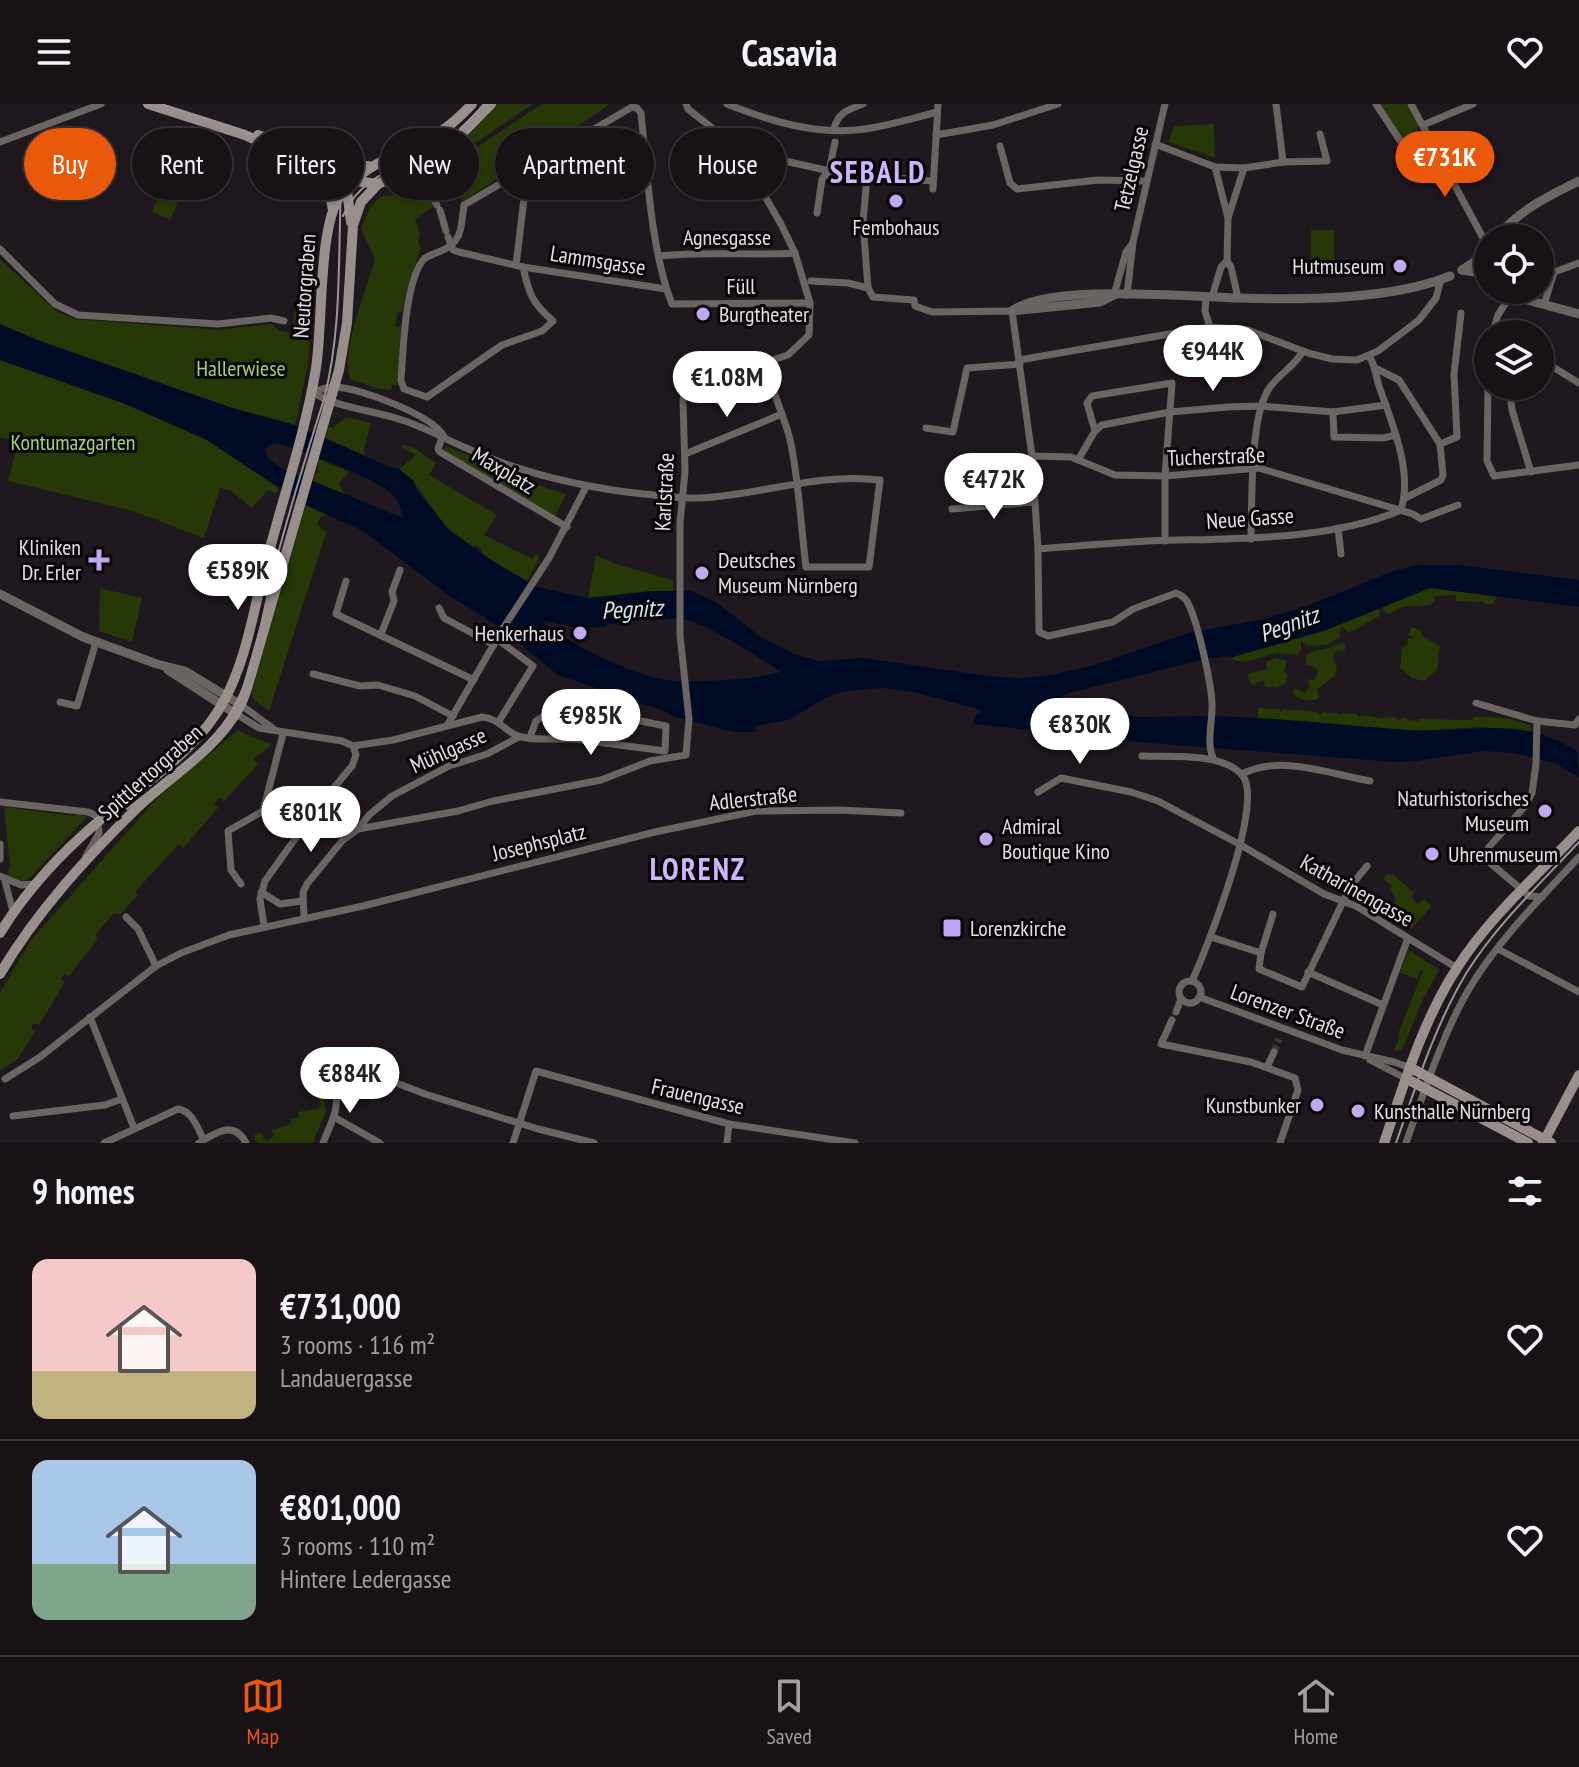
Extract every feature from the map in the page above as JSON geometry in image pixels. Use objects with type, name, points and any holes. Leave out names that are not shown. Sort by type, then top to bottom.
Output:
[{"type":"main road","points":[[148,104],[248,136]]},
{"type":"main road","points":[[166,104],[248,133]]},
{"type":"main road","name":"Neutorgraben","points":[[364,171],[440,133],[472,104]]},
{"type":"main road","points":[[468,128],[491,104]]},
{"type":"main road","points":[[364,167],[373,164]]},
{"type":"main road","points":[[364,184],[378,184]]},
{"type":"main road","name":"Neutorgraben","points":[[352,236],[358,208],[378,184]]},
{"type":"main road","points":[[331,200],[333,210]]},
{"type":"main road","name":"Neutorgraben","points":[[284,497],[312,392],[320,338],[328,230],[339,200]]},
{"type":"main road","name":"Neutorgraben","points":[[238,710],[335,386],[347,323],[352,236],[349,200]]},
{"type":"main road","name":"Spittlertorgraben","points":[[0,933],[36,884],[99,821],[197,739],[224,700],[251,631],[284,497]]},
{"type":"main road","name":"Spittlertorgraben","points":[[0,974],[34,922],[82,865],[144,801],[211,744],[238,710]]},
{"type":"main road","points":[[1384,1143],[1437,1003],[1457,968],[1473,946],[1579,831]]},
{"type":"main road","points":[[1409,1073],[1546,1142],[1579,1075]]},
{"type":"main road","points":[[1428,1083],[1528,1143]]},
{"type":"street","points":[[0,142],[101,104]]},
{"type":"street","points":[[686,104],[712,128]]},
{"type":"street","points":[[727,104],[766,120],[834,129],[867,129],[938,108],[933,185],[829,171],[786,161]]},
{"type":"street","points":[[834,129],[842,112],[863,104]]},
{"type":"street","points":[[936,135],[993,125],[1058,104]]},
{"type":"street","name":"Tetzelgasse","points":[[1127,295],[1133,242],[1165,104]]},
{"type":"street","points":[[1276,104],[1283,162]]},
{"type":"street","points":[[1376,104],[1401,142],[1414,143],[1430,137]]},
{"type":"street","points":[[1411,104],[1476,224]]},
{"type":"street","points":[[1423,125],[1468,105]]},
{"type":"street","points":[[594,128],[627,109],[637,108],[641,113],[643,128]]},
{"type":"street","points":[[1155,144],[1215,167],[1244,168],[1283,162],[1327,161],[1320,134]]},
{"type":"street","points":[[817,213],[822,179],[829,171],[835,142]]},
{"type":"street","points":[[1000,146],[1013,188],[1098,180],[1147,181]]},
{"type":"street","points":[[1215,167],[1228,218],[1227,261],[1238,298]]},
{"type":"street","points":[[1228,218],[1244,168]]},
{"type":"street","points":[[867,177],[863,222],[868,288],[873,297],[914,303],[932,312],[1012,311],[1024,302],[1042,304],[1099,293],[1238,298],[1345,296],[1446,277]]},
{"type":"street","points":[[1508,224],[1528,207],[1579,181]]},
{"type":"street","points":[[495,186],[464,205],[459,234],[452,247],[425,258],[414,278],[404,342],[401,381],[404,389],[427,397],[502,345],[542,331],[553,321],[530,297],[520,266],[525,200]]},
{"type":"street","points":[[434,200],[452,247]]},
{"type":"street","points":[[651,200],[666,289]]},
{"type":"street","points":[[767,200],[795,253],[810,303],[809,335],[788,355],[770,361],[769,382],[791,442],[795,483]]},
{"type":"street","name":"Tetzelgasse","points":[[1114,295],[1126,252],[1133,242]]},
{"type":"street","name":"Lammsgasse","points":[[452,247],[459,252],[520,266],[666,289]]},
{"type":"street","points":[[0,249],[55,304],[78,315],[218,324],[271,318],[284,321]]},
{"type":"street","name":"Agnesgasse","points":[[660,256],[713,252],[795,253]]},
{"type":"street","points":[[1210,327],[1205,311],[1221,267],[1227,261]]},
{"type":"street","points":[[1474,262],[1462,270],[1474,272]]},
{"type":"street","points":[[1579,263],[1554,272],[1544,305],[1579,314]]},
{"type":"street","points":[[926,428],[953,432],[967,368],[1019,362],[1165,333],[1210,327],[1255,332],[1303,351],[1349,360],[1369,356],[1419,320],[1436,298],[1446,277]]},
{"type":"street","points":[[811,281],[848,283],[868,288]]},
{"type":"street","name":"Füll","points":[[666,289],[672,304],[810,303]]},
{"type":"street","points":[[1012,311],[1032,456],[1041,633],[1048,636],[1113,622],[1133,609],[1176,593],[1186,600],[1194,619],[1211,695],[1210,748],[1213,758]]},
{"type":"street","points":[[1440,444],[1457,437],[1454,374],[1461,313]]},
{"type":"street","points":[[1251,539],[1252,468],[1261,406],[1278,376],[1297,362],[1303,351]]},
{"type":"street","points":[[1369,356],[1377,369],[1377,380],[1396,435],[1405,498],[1401,510],[1421,519],[1458,505]]},
{"type":"street","points":[[1554,368],[1579,383]]},
{"type":"street","points":[[1377,369],[1399,380],[1440,444],[1441,480],[1405,498]]},
{"type":"street","name":"Karlstraße","points":[[358,829],[601,780],[650,761],[686,755],[689,719],[679,620],[680,523],[685,395],[695,376]]},
{"type":"street","points":[[1095,431],[1088,399],[1172,383],[1165,476],[1165,541]]},
{"type":"street","points":[[312,392],[335,386]]},
{"type":"street","name":"Maxplatz","points":[[335,386],[378,398],[420,415],[438,426],[443,435],[438,449],[440,452],[567,527]]},
{"type":"street","name":"Maxplatz","points":[[312,392],[329,401],[412,423],[465,448],[536,475],[586,487],[683,498],[717,497],[795,483],[847,477],[880,480],[869,567],[806,567],[795,483]]},
{"type":"street","points":[[1488,400],[1487,461],[1494,476],[1579,465]]},
{"type":"street","points":[[1511,400],[1531,472]]},
{"type":"street","points":[[1078,460],[1102,425],[1170,412],[1261,406],[1333,412],[1386,405]]},
{"type":"street","points":[[1333,412],[1334,437],[1383,438],[1396,435]]},
{"type":"street","points":[[685,454],[782,414]]},
{"type":"street","name":"Tucherstraße","points":[[1032,456],[1078,460],[1115,475],[1165,476],[1252,468],[1280,473],[1401,510]]},
{"type":"street","points":[[957,474],[1015,471],[1018,503]]},
{"type":"street","points":[[448,724],[502,630],[557,545],[586,487]]},
{"type":"street","points":[[952,509],[1034,502]]},
{"type":"street","name":"Neue Gasse","points":[[1038,546],[1251,539],[1338,528],[1380,519],[1401,510]]},
{"type":"street","points":[[1338,528],[1341,554]]},
{"type":"street","points":[[381,634],[394,601],[392,592],[400,570]]},
{"type":"street","points":[[346,581],[336,614],[474,680]]},
{"type":"street","points":[[0,594],[96,642],[185,671],[259,728],[279,732],[342,741],[353,746],[393,740],[482,717],[499,721],[519,737],[585,740],[665,751],[666,726],[630,719],[588,722],[547,714],[536,721],[530,737]]},
{"type":"street","points":[[439,608],[444,618],[496,642],[533,666],[499,721]]},
{"type":"street","points":[[60,702],[77,706],[96,642]]},
{"type":"street","points":[[313,674],[360,686],[378,685],[403,692],[453,716]]},
{"type":"street","points":[[1476,703],[1538,726],[1575,725],[1579,719]]},
{"type":"street","points":[[1538,726],[1536,766],[1529,800],[1491,844],[1486,856],[1523,891],[1532,897],[1542,897]]},
{"type":"street","points":[[241,884],[231,870],[228,831],[263,811],[279,732]]},
{"type":"street","name":"Mühlgasse","points":[[302,901],[307,884],[342,841],[392,796],[449,766],[487,754],[519,737]]},
{"type":"street","points":[[264,926],[261,892],[271,870],[352,766],[356,755],[353,746]]},
{"type":"street","points":[[1142,756],[1213,758],[1242,774],[1247,785],[1247,808],[1227,890],[1192,981],[1183,982],[1179,987],[1181,999],[1161,1044],[1267,1067],[1295,1078],[1298,1087],[1280,1143]]},
{"type":"street","points":[[1242,774],[1258,766],[1300,767],[1370,781]]},
{"type":"street","name":"Katharinengasse","points":[[1038,792],[1061,778],[1131,792],[1158,801],[1324,894],[1356,906],[1457,968]]},
{"type":"street","name":"Spittlertorgraben","points":[[0,802],[88,812],[97,816],[98,836],[82,865]]},
{"type":"street","name":"Adlerstraße","points":[[611,843],[756,811],[901,813]]},
{"type":"street","name":"Josephsplatz","points":[[7,1078],[156,966],[187,950],[264,926],[611,843]]},
{"type":"street","points":[[0,844],[0,859]]},
{"type":"street","points":[[1406,1143],[1467,992],[1498,949],[1579,857]]},
{"type":"street","points":[[1273,914],[1259,969],[1302,987],[1350,887],[1367,866]]},
{"type":"street","points":[[2,878],[21,885],[36,884]]},
{"type":"street","points":[[2,878],[13,912]]},
{"type":"street","points":[[261,892],[280,904],[302,901],[304,918]]},
{"type":"street","points":[[126,917],[138,929],[156,966]]},
{"type":"street","points":[[1211,937],[1261,953]]},
{"type":"street","points":[[1365,1056],[1408,938]]},
{"type":"street","points":[[1498,949],[1579,992]]},
{"type":"street","points":[[1308,972],[1383,1005]]},
{"type":"street","name":"Lorenzer Straße","points":[[1181,999],[1191,1003],[1199,997],[1200,987],[1192,981]]},
{"type":"street","name":"Lorenzer Straße","points":[[1199,997],[1409,1073]]},
{"type":"street","points":[[90,1017],[134,1128]]},
{"type":"street","points":[[1279,1039],[1281,1029]]},
{"type":"street","points":[[1267,1067],[1274,1052]]},
{"type":"street","points":[[323,1143],[334,1117],[339,1078],[353,1065],[364,1066],[399,1084],[519,1123],[594,1143]]},
{"type":"street","name":"Frauengasse","points":[[519,1123],[536,1071],[729,1124],[855,1143]]},
{"type":"street","points":[[13,1116],[105,1105],[122,1099]]},
{"type":"street","points":[[104,1143],[174,1109],[188,1112],[201,1141],[227,1129],[235,1130],[245,1140]]},
{"type":"street","points":[[334,1117],[380,1143]]},
{"type":"street","points":[[513,1143],[519,1123]]},
{"type":"street","points":[[727,1143],[729,1124]]},
{"type":"green space","points":[[497,104],[533,104],[479,140],[479,128],[475,128]]},
{"type":"green space","points":[[542,104],[610,104],[575,128],[506,128]]},
{"type":"green space","points":[[1379,104],[1407,104],[1418,124],[1417,137],[1410,140],[1402,138]]},
{"type":"green space","points":[[1214,124],[1215,158],[1168,142],[1174,126]]},
{"type":"green space","points":[[495,135],[495,180],[479,190],[479,146]]},
{"type":"green space","points":[[380,197],[380,200],[444,200],[415,219],[421,249],[408,284],[402,313],[398,312],[395,326],[401,327],[397,385],[392,385],[391,390],[350,379],[348,368],[351,338],[375,259],[361,229],[370,207]]},
{"type":"green space","points":[[157,200],[179,200],[170,220],[152,212]]},
{"type":"green space","points":[[1311,230],[1334,230],[1334,262],[1311,262]]},
{"type":"green space","name":"Hallerwiese","points":[[0,259],[57,312],[74,319],[219,330],[271,324],[280,331],[293,333],[294,312],[312,313],[308,365],[295,425],[232,408],[37,340],[0,324]]},
{"type":"green space","name":"Kontumazgarten","points":[[0,360],[123,403],[207,440],[278,488],[276,494],[268,490],[252,508],[231,491],[220,488],[204,538],[133,511],[8,481],[18,442],[0,437]]},
{"type":"green space","points":[[346,417],[371,423],[364,455],[326,438],[329,426],[333,428]]},
{"type":"green space","points":[[406,445],[436,463],[429,475],[497,515],[484,535],[532,559],[536,554],[540,557],[527,581],[480,553],[482,549],[476,545],[473,548],[448,529],[417,487],[399,469],[416,455],[400,446]]},
{"type":"green space","points":[[446,446],[566,494],[555,517],[475,472],[444,450]]},
{"type":"green space","points":[[319,459],[349,472],[339,483],[344,494],[313,481],[319,472]]},
{"type":"green space","points":[[306,505],[328,516],[322,516],[318,521],[326,533],[269,711],[253,699],[252,691]]},
{"type":"green space","points":[[596,555],[619,565],[673,580],[673,591],[588,598]]},
{"type":"green space","points":[[100,588],[142,598],[132,642],[99,631]]},
{"type":"green space","points":[[1430,588],[1497,596],[1493,603],[1487,605],[1456,601],[1456,595],[1434,596],[1435,601],[1430,605],[1403,607],[1388,614],[1381,608]]},
{"type":"green space","points":[[1380,608],[1379,616],[1349,633],[1341,626],[1339,638],[1326,645],[1307,646],[1301,640],[1301,650],[1297,655],[1277,653],[1244,662],[1233,660],[1233,657],[1326,630]]},
{"type":"green space","points":[[1412,627],[1440,646],[1437,670],[1424,681],[1412,678],[1400,668],[1402,649],[1407,645],[1408,638],[1416,638],[1408,635]]},
{"type":"green space","points":[[1342,642],[1345,650],[1336,651],[1333,657],[1337,666],[1335,676],[1317,689],[1319,698],[1298,698],[1293,693],[1294,688],[1305,693],[1310,687],[1308,679],[1314,680],[1318,674],[1316,668],[1306,664],[1306,656]]},
{"type":"green space","points":[[1275,658],[1287,661],[1284,672],[1288,674],[1286,683],[1277,688],[1266,687],[1263,681],[1255,686],[1249,681],[1248,674],[1267,669],[1266,662]]},
{"type":"green space","points":[[1258,708],[1279,709],[1281,712],[1284,709],[1337,713],[1339,716],[1342,713],[1359,717],[1395,717],[1398,720],[1407,717],[1407,720],[1419,721],[1496,717],[1524,723],[1531,726],[1531,731],[1479,727],[1421,731],[1258,719]]},
{"type":"green space","points":[[238,730],[272,745],[253,759],[258,764],[224,801],[219,798],[214,804],[218,808],[183,848],[179,844],[135,892],[138,895],[120,915],[114,913],[95,935],[98,939],[69,976],[64,974],[61,979],[65,982],[39,1025],[34,1023],[31,1028],[35,1031],[17,1060],[0,1070],[0,993],[30,941],[160,795]]},
{"type":"green space","points":[[4,807],[87,817],[29,879],[20,883],[8,875],[10,865]]},
{"type":"green space","points":[[1393,874],[1414,893],[1411,897],[1418,904],[1424,899],[1432,906],[1411,929],[1388,916],[1396,899],[1390,889],[1392,886],[1383,879]]},
{"type":"green space","points":[[1409,950],[1439,970],[1402,1050],[1394,1051],[1423,971],[1417,979],[1400,972]]},
{"type":"green space","points":[[322,1092],[326,1111],[313,1143],[257,1143],[253,1136],[257,1133],[261,1133],[266,1141],[274,1136],[271,1130],[291,1124],[291,1119],[299,1117],[298,1112],[318,1109],[321,1104],[314,1093]]},
{"type":"water","name":"Pegnitz","points":[[0,324],[37,340],[232,408],[295,425],[399,469],[414,481],[417,490],[448,529],[497,564],[537,587],[588,598],[652,591],[691,591],[717,603],[761,637],[797,655],[819,661],[864,658],[988,676],[1020,678],[1052,675],[1095,665],[1188,633],[1263,619],[1304,607],[1393,571],[1418,565],[1460,565],[1579,580],[1579,607],[1430,588],[1326,630],[1233,657],[1198,661],[1069,693],[1056,700],[1054,707],[1105,716],[1251,717],[1429,731],[1514,729],[1556,740],[1577,751],[1579,777],[1555,763],[1513,753],[1484,751],[1394,762],[1137,742],[1060,731],[973,724],[977,713],[981,712],[978,709],[913,692],[882,688],[842,692],[825,698],[789,720],[755,726],[756,732],[733,732],[672,716],[558,675],[498,626],[451,597],[363,531],[306,505],[207,440],[123,403],[0,360]],"holes":[[[274,443],[372,481],[393,495],[403,518],[283,469],[268,459],[265,448]],[[650,619],[682,619],[696,623],[781,672],[729,680],[663,679],[606,660],[569,640],[543,621],[580,628]]]},
{"type":"tunnel","points":[[1274,1052],[1279,1039]]},
{"type":"tram line","points":[[127,809],[202,748],[233,708],[248,674],[289,512],[324,399],[334,347],[338,294],[341,186],[334,168],[323,160],[160,104]]},
{"type":"tram line","points":[[343,216],[350,202],[371,181],[444,142],[484,104]]},
{"type":"tram line","points":[[1396,1143],[1436,1034],[1467,972],[1505,921],[1579,842]]},
{"type":"place","name":"Fembohaus","points":[[896,201]]},
{"type":"place","name":"Hutmuseum","points":[[1400,266]]},
{"type":"place","name":"Burgtheater","points":[[703,314]]},
{"type":"place","name":"Kliniken Dr. Erler","points":[[99,560]]},
{"type":"place","name":"Deutsches Museum Nürnberg","points":[[702,573]]},
{"type":"place","name":"Henkerhaus","points":[[580,633]]},
{"type":"place","name":"Naturhistorisches Museum","points":[[1545,811]]},
{"type":"place","name":"Admiral Boutique Kino","points":[[986,839]]},
{"type":"place","name":"Uhrenmuseum","points":[[1432,854]]},
{"type":"place","name":"Lorenzkirche","points":[[952,928]]},
{"type":"place","name":"Kunstbunker","points":[[1317,1105]]},
{"type":"place","name":"Kunsthalle Nürnberg","points":[[1358,1111]]},
{"type":"district","name":"SEBALD","points":[[878,171]]},
{"type":"district","name":"LORENZ","points":[[698,868]]}]
